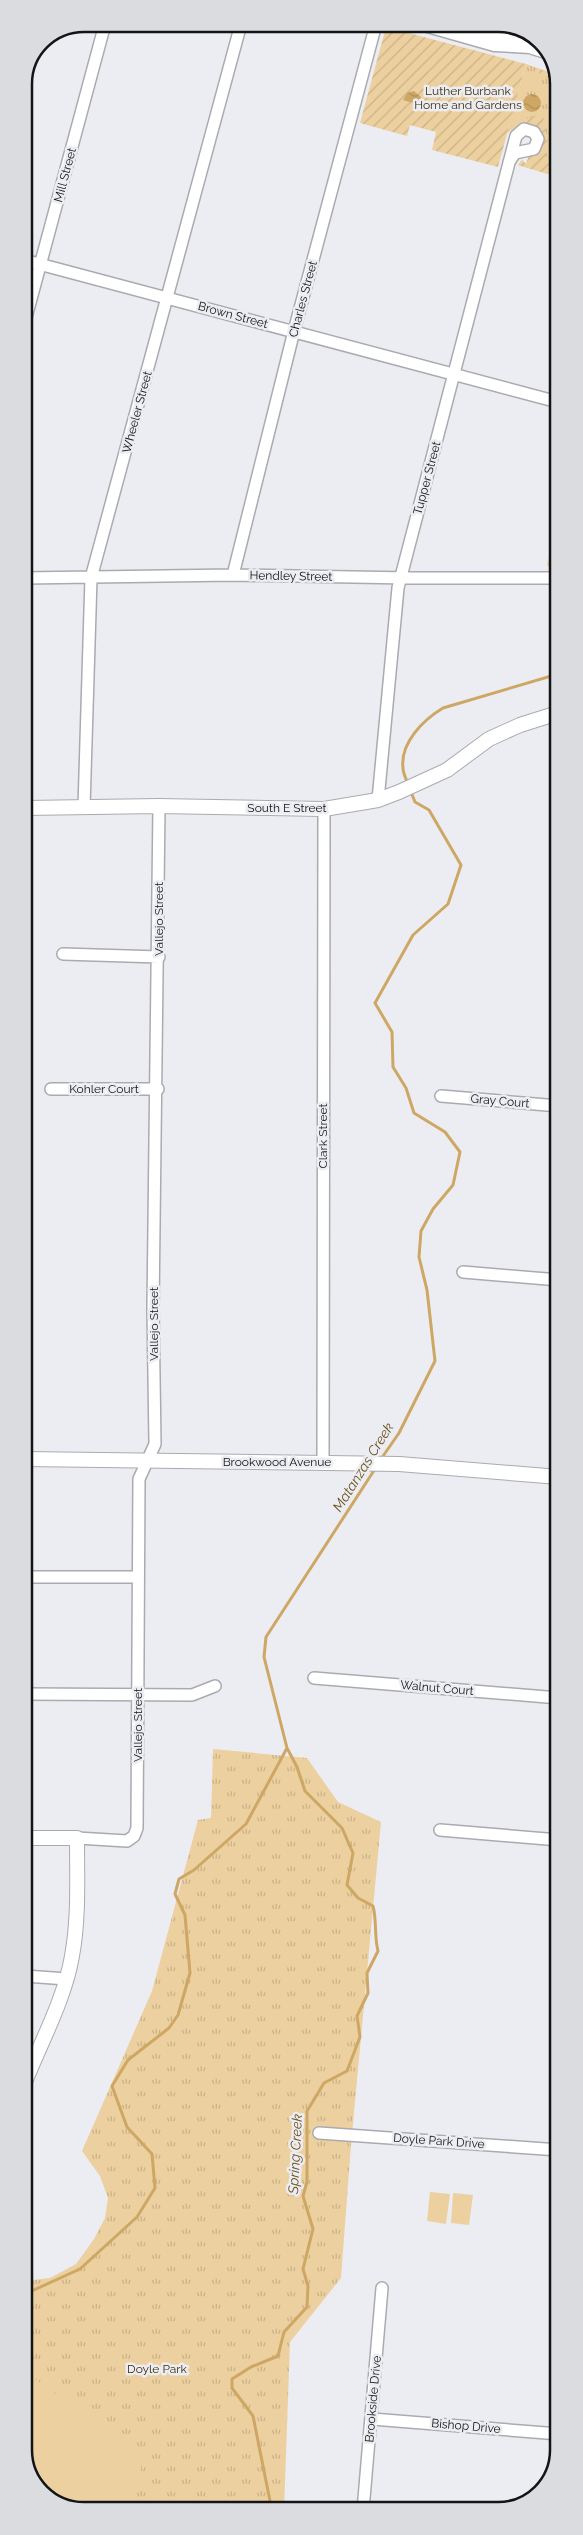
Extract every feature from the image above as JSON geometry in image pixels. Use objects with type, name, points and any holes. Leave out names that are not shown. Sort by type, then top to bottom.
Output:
[{"type":"main road","points":[[460,33],[496,43],[530,44]]},
{"type":"main road","points":[[506,33],[523,39],[533,45]]},
{"type":"street","name":"Mill Street","points":[[32,296],[103,32]]},
{"type":"street","name":"Wheeler Street","points":[[84,807],[91,578],[239,32]]},
{"type":"street","name":"Charles Street","points":[[233,575],[294,331],[374,33]]},
{"type":"street","name":"Tupper Street","points":[[378,800],[401,578],[509,162]]},
{"type":"street","name":"Brown Street","points":[[32,262],[550,400]]},
{"type":"street","name":"Hendley Street","points":[[32,578],[233,575],[550,578]]},
{"type":"street","name":"South E Street","points":[[32,808],[159,806],[324,809],[378,800],[447,770],[489,739],[520,725],[550,716]]},
{"type":"street","name":"Vallejo Street","points":[[77,1838],[127,1840],[134,1836],[137,1828],[139,1479],[155,1444],[153,1309],[158,1089],[159,806]]},
{"type":"street","name":"Clark Street","points":[[323,1462],[324,809]]},
{"type":"street","points":[[63,954],[159,957]]},
{"type":"street","name":"Kohler Court","points":[[50,1089],[158,1089]]},
{"type":"street","name":"Gray Court","points":[[441,1096],[550,1105]]},
{"type":"street","points":[[463,1272],[550,1279]]},
{"type":"street","name":"Brookwood Avenue","points":[[32,1459],[399,1464],[550,1476]]},
{"type":"street","points":[[32,1577],[138,1577]]},
{"type":"street","name":"Walnut Court","points":[[314,1678],[550,1697]]},
{"type":"street","points":[[32,1694],[192,1694],[215,1686]]},
{"type":"street","points":[[440,1830],[550,1839]]},
{"type":"street","points":[[32,1838],[77,1838],[76,1930],[67,1979],[32,2065]]},
{"type":"street","points":[[32,1976],[67,1979]]},
{"type":"street","name":"Doyle Park Drive","points":[[319,2133],[550,2149]]},
{"type":"street","name":"Brookside Drive","points":[[364,2502],[382,2288]]},
{"type":"street","name":"Bishop Drive","points":[[372,2418],[550,2433]]},
{"type":"green space","name":"Luther Burbank Home and Gardens","points":[[384,33],[408,33],[526,64],[498,167],[432,150],[436,132],[410,125],[407,136],[360,123]]},
{"type":"green space","points":[[526,64],[549,72],[550,175],[518,165],[522,160],[526,164],[529,156],[534,154],[542,145],[542,136],[537,128],[523,124],[507,133]]},
{"type":"green space","points":[[539,69],[549,72],[550,79],[547,77],[540,75]]},
{"type":"green space","points":[[540,114],[544,118],[542,123],[548,137],[546,156],[550,158],[550,175],[518,165],[522,160],[526,164],[529,156],[537,151],[542,143],[542,135],[536,127],[520,121]]},
{"type":"green space","points":[[550,553],[550,568],[547,565]]},
{"type":"green space","name":"Doyle Park","points":[[213,1749],[307,1758],[338,1802],[381,1822],[351,2145],[341,2278],[290,2342],[284,2502],[74,2502],[64,2499],[50,2490],[39,2477],[33,2461],[32,2280],[50,2278],[76,2264],[94,2239],[105,2218],[108,2198],[100,2176],[82,2151],[152,1991],[198,1820],[211,1818]]},
{"type":"green space","points":[[430,2192],[450,2194],[446,2224],[427,2221]]},
{"type":"green space","points":[[453,2193],[473,2195],[469,2225],[451,2223]]},
{"type":"green space","points":[[32,2376],[141,2459],[141,2475],[120,2502],[74,2502],[64,2499],[50,2490],[39,2477],[33,2461]]},
{"type":"water","points":[[414,91],[421,97],[420,105],[403,100],[407,93]]},
{"type":"water","points":[[532,94],[538,97],[541,103],[538,109],[532,112],[526,109],[523,103],[526,97]]},
{"type":"waterway","name":"Matanzas Creek","points":[[408,784],[403,770],[405,750],[414,733],[435,713],[443,708],[550,676]]},
{"type":"waterway","name":"Matanzas Creek","points":[[381,1459],[399,1433],[435,1361],[427,1290],[419,1257],[421,1231],[433,1209],[453,1185],[460,1152],[445,1132],[414,1113],[406,1088],[393,1067],[392,1032],[375,1003],[413,935],[448,904],[461,865],[429,810],[415,802],[411,792]]},
{"type":"waterway","name":"Matanzas Creek","points":[[32,2291],[80,2269],[137,2217],[155,2188],[152,2154],[127,2127],[112,2086],[128,2060],[169,2028],[178,2015],[190,1973],[185,1915],[175,1894],[179,1879],[194,1870],[246,1824],[287,1748],[264,1657],[266,1637],[375,1469]]},
{"type":"waterway","name":"Spring Creek","points":[[270,2502],[253,2416],[232,2388],[232,2379],[251,2367],[278,2356],[284,2332],[307,2307],[308,2286],[303,2269],[313,2229],[303,2196],[307,2182],[307,2111],[324,2083],[347,2071],[360,2037],[357,2016],[368,1993],[367,1973],[378,1951],[373,1906],[358,1898],[347,1885],[353,1853],[342,1828],[305,1791],[297,1767],[287,1748]]}]
